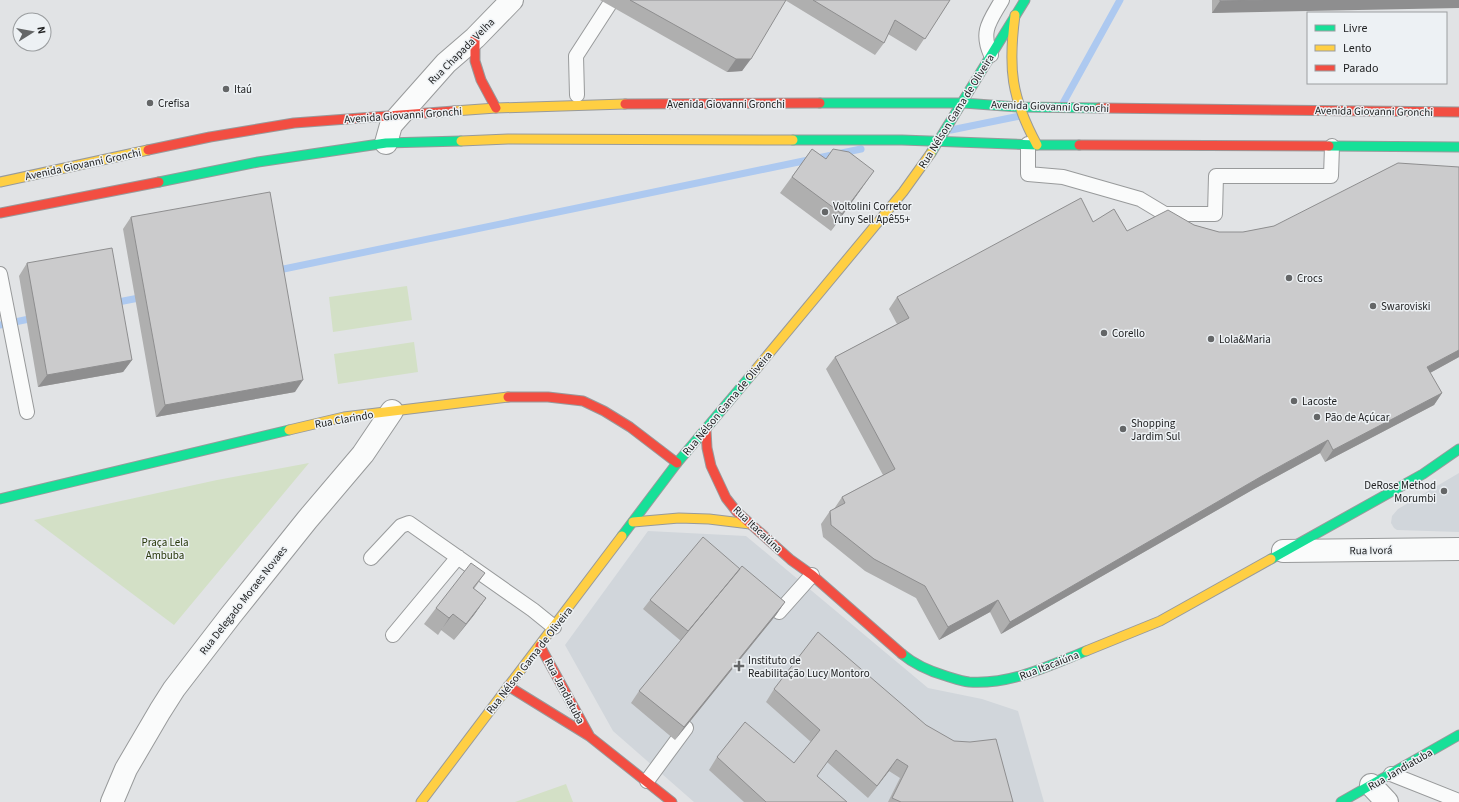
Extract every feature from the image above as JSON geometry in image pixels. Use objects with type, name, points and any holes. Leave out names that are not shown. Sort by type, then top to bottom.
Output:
[{"type":"main road","name":"Rua Nélson Gama de Oliveira","points":[[421,802],[677,463],[903,192],[939,142],[1024,0]]},
{"type":"main road","points":[[1015,15],[1010,61],[1019,107],[1033,145]]},
{"type":"main road","points":[[475,38],[475,61],[481,80],[496,108]]},
{"type":"main road","name":"Avenida Giovanni Gronchi","points":[[0,182],[210,138],[287,124],[496,108],[638,104],[963,103],[1019,107],[1459,112]]},
{"type":"main road","points":[[0,213],[258,162],[386,143],[508,140],[1459,147]]},
{"type":"main road","name":"Rua Clarindo","points":[[0,499],[344,417],[503,397],[548,396],[583,401],[611,415],[630,427],[677,463]]},
{"type":"main road","name":"Rua Itacaiúna","points":[[706,430],[707,448],[711,466],[726,498],[737,512],[791,560],[812,575],[912,663],[936,673],[968,682],[998,682],[1024,676],[1160,621],[1423,474],[1459,449]]},
{"type":"main road","points":[[633,522],[686,518],[750,524]]},
{"type":"main road","name":"Rua Jandiatuba","points":[[540,646],[589,736]]},
{"type":"main road","name":"Rua Jandiatuba","points":[[508,686],[589,736],[672,802]]},
{"type":"main road","name":"Rua Jandiatuba","points":[[1342,802],[1459,735]]},
{"type":"street","name":"Rua Chapada Velha","points":[[386,143],[392,125],[446,63],[475,38],[512,0]]},
{"type":"street","name":"Rua Delegado Moraes Novaes","points":[[112,802],[126,769],[174,690],[250,591],[362,454],[392,411]]},
{"type":"street","name":"Rua Ivorá","points":[[1283,551],[1459,549]]},
{"type":"street","points":[[1372,785],[1387,802]]},
{"type":"lane","points":[[991,55],[987,42],[987,27],[1002,0]]},
{"type":"lane","points":[[577,95],[576,56],[609,5]]},
{"type":"lane","points":[[1033,145],[1028,174],[1063,177],[1077,181],[1140,200],[1165,214],[1215,214],[1216,176],[1331,176],[1332,146]]},
{"type":"lane","points":[[0,274],[27,412]]},
{"type":"lane","points":[[371,558],[401,526],[409,523],[533,610],[554,627]]},
{"type":"lane","points":[[393,635],[458,557]]},
{"type":"lane","points":[[779,612],[812,575]]},
{"type":"lane","points":[[647,781],[686,728]]},
{"type":"lane","points":[[1391,774],[1459,801]]},
{"type":"shaded area","name":"DeRose Method Morumbi","points":[[1459,473],[1459,532],[1397,530],[1394,528],[1391,523],[1392,516],[1398,509]]},
{"type":"shaded area","name":"Instituto de Reabilitação Lucy Montoro","points":[[648,531],[746,536],[928,688],[982,699],[1018,711],[1044,802],[694,802],[613,731],[565,645]]},
{"type":"green space","points":[[407,286],[412,320],[333,332],[329,297]]},
{"type":"green space","points":[[414,342],[418,372],[338,384],[334,354]]},
{"type":"green space","name":"Praça Lela Ambuba","points":[[309,463],[174,625],[34,520],[217,480]]},
{"type":"green space","points":[[566,784],[573,802],[515,802]]},
{"type":"building","points":[[630,0],[786,0],[751,59],[736,59]]},
{"type":"building","points":[[813,0],[950,0],[925,39],[895,20],[884,43]]},
{"type":"building","points":[[1220,0],[1265,0],[1220,1]]},
{"type":"building","points":[[812,149],[826,159],[833,149],[849,152],[874,171],[842,214],[792,177]]},
{"type":"building","name":"Shopping Jardim Sul","points":[[1398,163],[1459,167],[1459,350],[1427,367],[1442,393],[1333,450],[1328,440],[1262,476],[1010,622],[998,600],[948,627],[925,586],[874,559],[831,525],[830,511],[845,503],[842,497],[895,469],[835,357],[909,318],[897,297],[1081,198],[1093,222],[1114,209],[1127,231],[1168,210],[1194,225],[1219,232],[1243,232],[1274,226]]},
{"type":"building","points":[[270,192],[303,380],[165,405],[131,217]]},
{"type":"building","points":[[112,248],[132,360],[47,375],[27,263]]},
{"type":"building","points":[[703,537],[740,569],[688,631],[650,600]]},
{"type":"building","points":[[471,563],[485,573],[473,588],[486,598],[466,624],[453,614],[449,618],[436,608]]},
{"type":"building","points":[[742,566],[785,602],[684,727],[639,691]]},
{"type":"building","points":[[818,632],[926,725],[954,741],[970,742],[996,739],[1013,802],[901,802],[892,798],[908,766],[897,759],[877,786],[836,750],[817,776],[847,802],[766,802],[717,757],[745,722],[794,763],[820,730],[774,689]]},
{"type":"waterway","points":[[1062,105],[1120,0]]},
{"type":"waterway","points":[[951,130],[1020,116]]},
{"type":"waterway","points":[[274,271],[861,149]]},
{"type":"waterway","points":[[113,303],[144,297]]},
{"type":"waterway","points":[[0,325],[34,318]]},
{"type":"traffic: fast","points":[[931,153],[1025,0]]},
{"type":"traffic: fast","points":[[820,103],[963,103],[1019,107],[1099,108]]},
{"type":"traffic: fast","points":[[793,140],[902,140],[1079,145]]},
{"type":"traffic: fast","points":[[159,182],[258,162],[386,143],[461,141]]},
{"type":"traffic: fast","points":[[1329,146],[1459,147]]},
{"type":"traffic: fast","points":[[622,536],[677,463],[752,374]]},
{"type":"traffic: fast","points":[[0,499],[289,430]]},
{"type":"traffic: fast","points":[[1271,559],[1423,474],[1459,449]]},
{"type":"traffic: fast","points":[[902,654],[928,670],[966,682],[985,682],[1000,681],[1029,673],[1086,651]]},
{"type":"traffic: fast","points":[[1341,802],[1459,735]]},
{"type":"traffic: slow","points":[[1015,15],[1012,51],[1014,82],[1022,112],[1037,145]]},
{"type":"traffic: slow","points":[[454,111],[496,108],[625,104]]},
{"type":"traffic: slow","points":[[461,141],[508,139],[793,140]]},
{"type":"traffic: slow","points":[[0,182],[148,150]]},
{"type":"traffic: slow","points":[[752,374],[903,192],[931,153]]},
{"type":"traffic: slow","points":[[289,430],[344,417],[508,397]]},
{"type":"traffic: slow","points":[[633,522],[679,518],[709,519],[750,524]]},
{"type":"traffic: slow","points":[[421,802],[622,536]]},
{"type":"traffic: slow","points":[[1086,651],[1160,621],[1271,559]]},
{"type":"traffic: jam","points":[[475,38],[475,61],[481,80],[496,108]]},
{"type":"traffic: jam","points":[[625,104],[820,103]]},
{"type":"traffic: jam","points":[[1099,108],[1459,112]]},
{"type":"traffic: jam","points":[[148,150],[210,137],[294,123],[454,111]]},
{"type":"traffic: jam","points":[[1079,145],[1329,146]]},
{"type":"traffic: jam","points":[[0,213],[159,182]]},
{"type":"traffic: jam","points":[[508,397],[548,397],[583,401],[604,411],[630,427],[677,463]]},
{"type":"traffic: jam","points":[[706,430],[707,448],[711,466],[726,498],[737,512],[902,654]]},
{"type":"traffic: jam","points":[[540,646],[589,735]]},
{"type":"traffic: jam","points":[[508,686],[589,736],[672,802]]},
{"type":"place","name":"Itaú","points":[[226,89]]},
{"type":"place","name":"Crefisa","points":[[150,103]]},
{"type":"place","name":"Voltolini Corretor Yuny Sell Apê55+","points":[[825,212]]},
{"type":"place","name":"Crocs","points":[[1289,278]]},
{"type":"place","name":"Swaroviski","points":[[1373,306]]},
{"type":"place","name":"Corello","points":[[1104,333]]},
{"type":"place","name":"Lola&Maria","points":[[1211,339]]},
{"type":"place","name":"Lacoste","points":[[1294,401]]},
{"type":"place","name":"Pão de Açúcar","points":[[1317,417]]},
{"type":"place","name":"Shopping Jardim Sul","points":[[1123,429]]},
{"type":"place","name":"DeRose Method Morumbi","points":[[1444,491]]},
{"type":"place","name":"Instituto de Reabilitação Lucy Montoro","points":[[739,666]]}]
